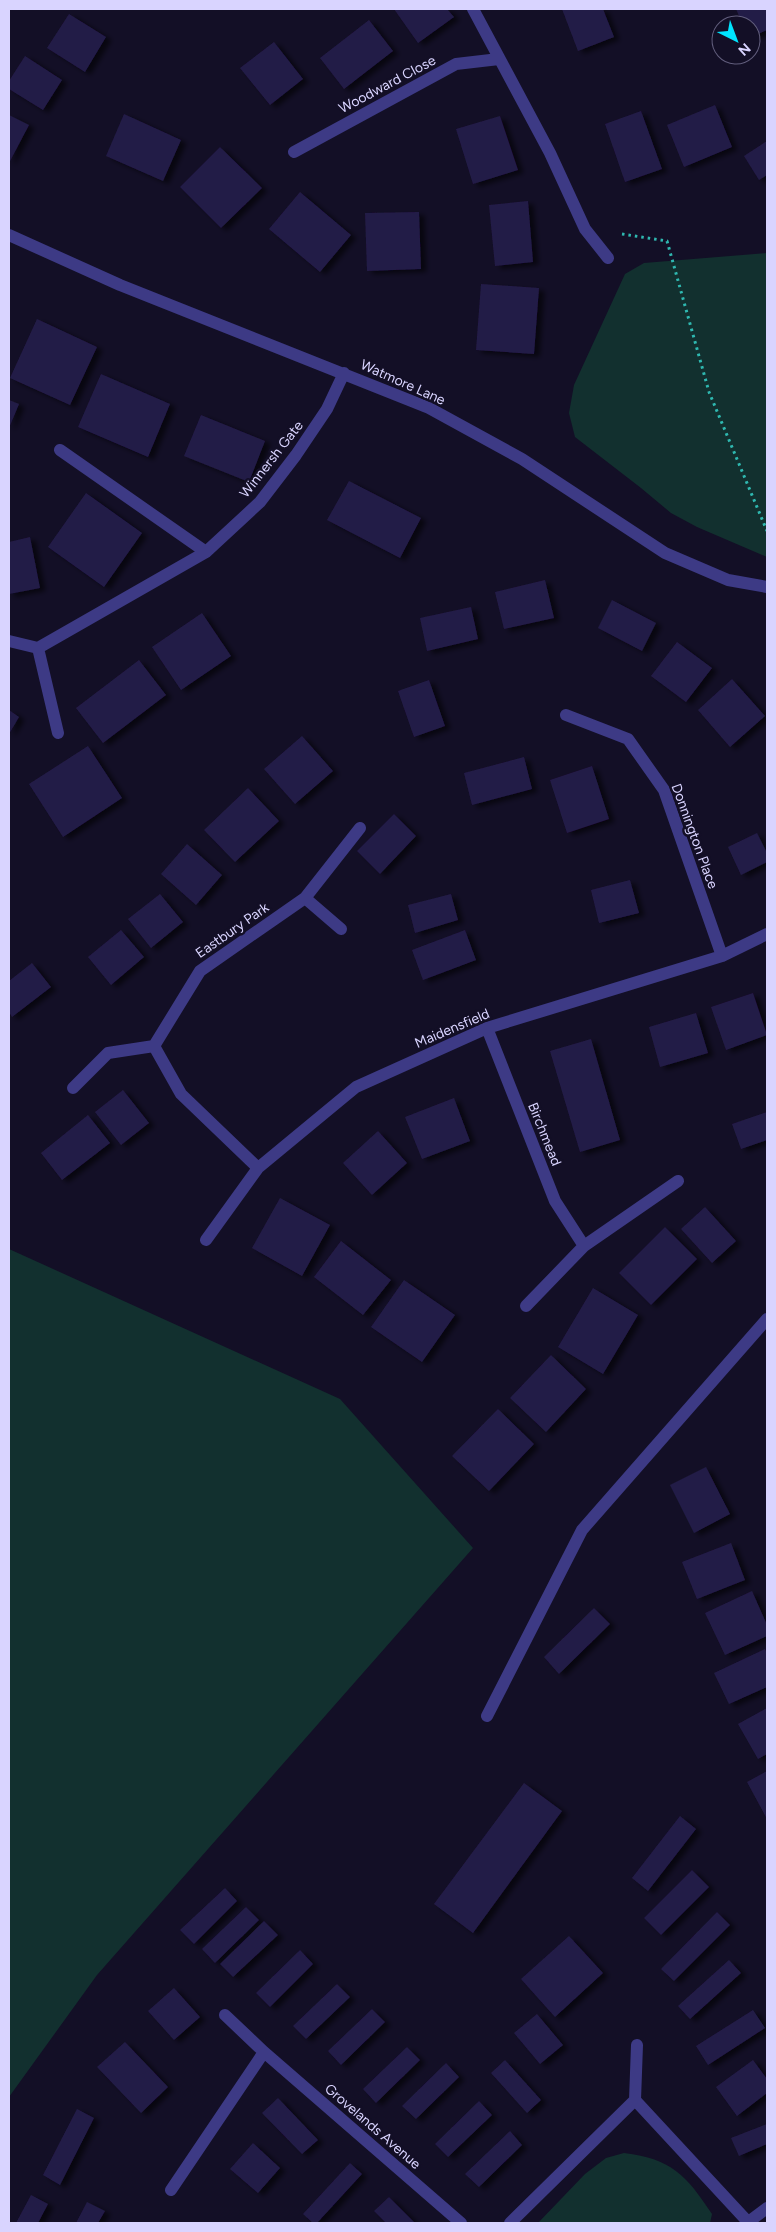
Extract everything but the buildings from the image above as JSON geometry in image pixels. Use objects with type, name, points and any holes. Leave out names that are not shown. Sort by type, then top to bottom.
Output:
[{"type":"street","points":[[473,9],[550,153],[585,229],[608,258]]},
{"type":"street","name":"Woodward Close","points":[[294,152],[456,64],[499,59]]},
{"type":"street","name":"Watmore Lane","points":[[9,235],[120,285],[344,372],[429,408],[522,459],[665,553],[728,580],[767,587]]},
{"type":"street","name":"Winnersh Gate","points":[[38,648],[206,552],[260,502],[296,455],[327,409],[344,372]]},
{"type":"street","points":[[60,450],[206,552]]},
{"type":"street","points":[[9,641],[38,648],[58,733]]},
{"type":"street","name":"Donnington Place","points":[[566,715],[628,739],[664,790],[722,956]]},
{"type":"street","name":"Eastbury Park","points":[[154,1046],[200,971],[305,898],[360,828]]},
{"type":"street","points":[[305,898],[341,929]]},
{"type":"street","name":"Maidensfield","points":[[206,1240],[258,1168],[356,1087],[487,1028],[722,956],[767,934]]},
{"type":"street","name":"Birchmead","points":[[487,1028],[555,1201],[584,1246]]},
{"type":"street","points":[[74,1088],[108,1054],[154,1046],[181,1094],[258,1168]]},
{"type":"street","points":[[526,1306],[584,1246],[678,1181]]},
{"type":"street","points":[[487,1716],[582,1530],[767,1319]]},
{"type":"street","name":"Grovelands Avenue","points":[[225,2015],[264,2052],[462,2223]]},
{"type":"street","points":[[510,2223],[635,2100],[637,2045]]},
{"type":"street","points":[[171,2190],[264,2052]]},
{"type":"street","points":[[635,2100],[747,2223],[767,2208]]},
{"type":"path","points":[[585,229],[667,241],[709,392],[767,531]]},
{"type":"green space","points":[[767,253],[767,557],[697,527],[671,513],[575,437],[569,413],[574,385],[625,274],[644,263]]},
{"type":"green space","points":[[9,1249],[340,1399],[473,1548],[97,1975],[9,2097]]},
{"type":"green space","points":[[624,2153],[654,2160],[676,2171],[694,2189],[712,2214],[710,2223],[538,2223],[585,2174],[606,2158]]}]
